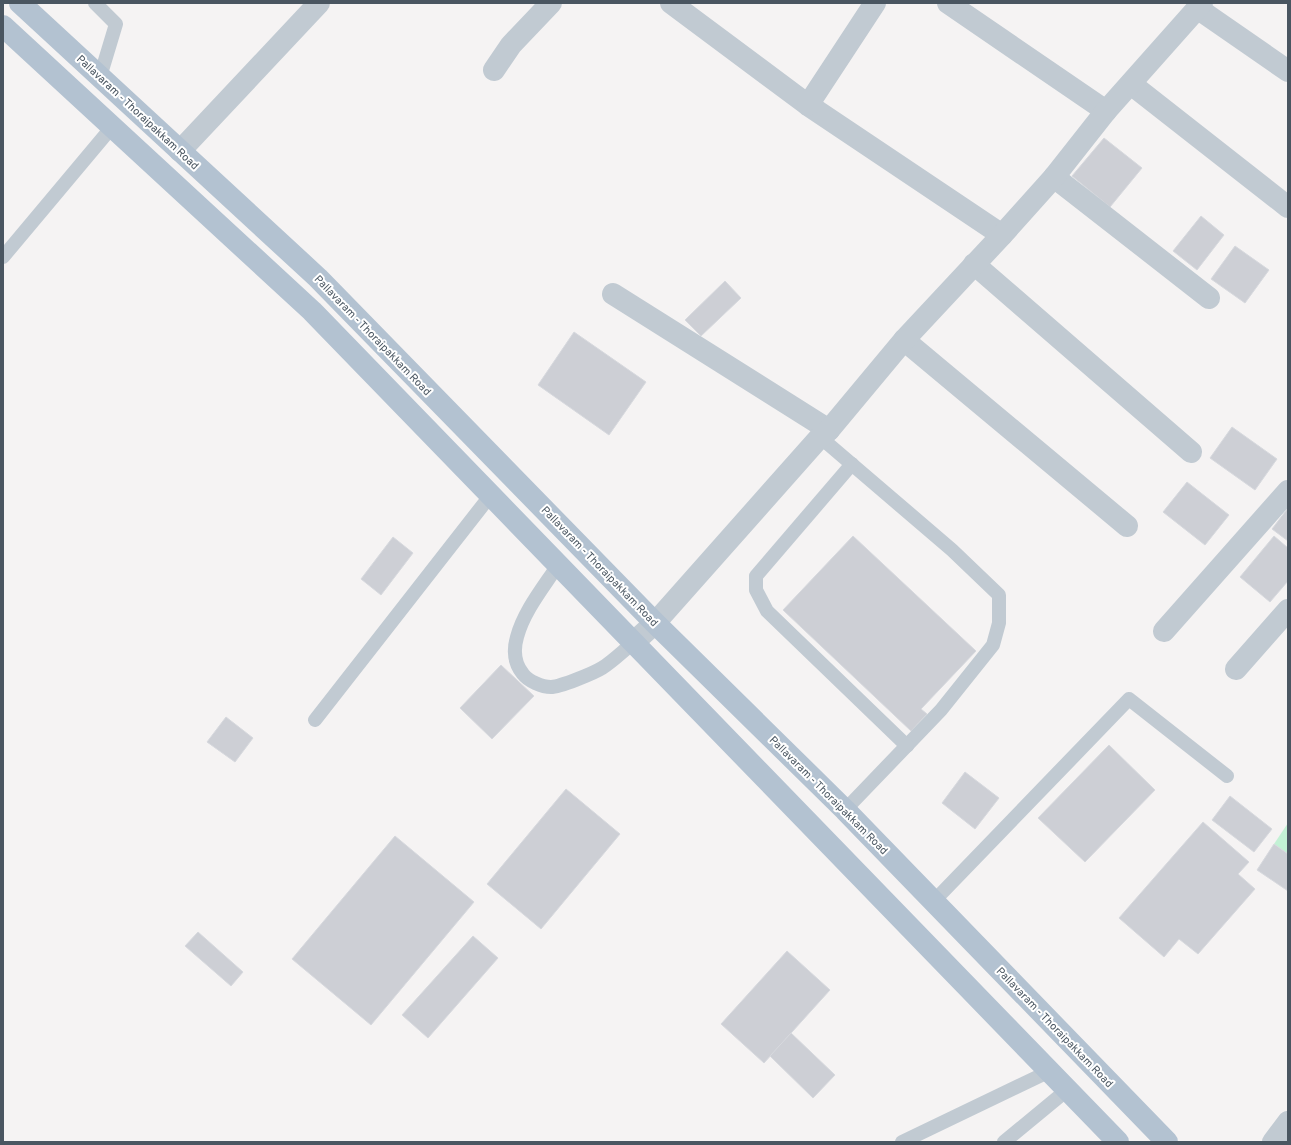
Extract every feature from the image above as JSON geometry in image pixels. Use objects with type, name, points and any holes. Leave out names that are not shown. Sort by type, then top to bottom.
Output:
[{"type":"main road","name":"Pallavaram - Thoraipakkam Road","points":[[20,3],[318,278],[655,623],[845,810],[1167,1142]]},
{"type":"main road","points":[[3,26],[312,311],[1050,1072],[1111,1140]]},
{"type":"street","points":[[180,151],[319,3]]},
{"type":"street","points":[[494,70],[511,45],[551,3]]},
{"type":"street","points":[[671,3],[808,105],[1002,235]]},
{"type":"street","points":[[808,105],[875,3]]},
{"type":"street","points":[[948,3],[1106,111]]},
{"type":"street","points":[[634,643],[655,623],[825,434],[904,340],[1054,177],[1106,111],[1199,5],[1288,71]]},
{"type":"street","points":[[1130,84],[1288,207]]},
{"type":"street","points":[[1054,177],[1209,298]]},
{"type":"street","points":[[974,264],[1191,452]]},
{"type":"street","points":[[613,294],[825,434]]},
{"type":"street","points":[[904,340],[1127,526]]},
{"type":"street","points":[[1164,631],[1288,491]]},
{"type":"street","points":[[1236,669],[1288,610]]},
{"type":"street","points":[[1273,1142],[1288,1122]]},
{"type":"lane","points":[[95,3],[116,24],[100,77]]},
{"type":"lane","points":[[3,257],[112,127]]},
{"type":"lane","points":[[825,434],[852,464],[952,550],[999,595],[999,623],[993,645],[941,710],[845,810]]},
{"type":"lane","points":[[852,464],[756,576],[756,590],[768,610],[907,746]]},
{"type":"lane","points":[[314,720],[490,496]]},
{"type":"lane","points":[[558,565],[525,617],[517,638],[514,652],[517,667],[526,678],[541,685],[551,687],[570,681],[602,668],[634,643]]},
{"type":"lane","points":[[933,902],[1129,698],[1226,776]]},
{"type":"lane","points":[[902,1142],[1050,1072]]},
{"type":"lane","points":[[1004,1142],[1067,1090]]},
{"type":"green space","points":[[1288,823],[1288,854],[1274,844]]},
{"type":"building","points":[[1104,138],[1142,168],[1110,207],[1072,176]]},
{"type":"building","points":[[1201,216],[1224,235],[1197,270],[1173,251]]},
{"type":"building","points":[[1235,246],[1269,270],[1245,303],[1211,279]]},
{"type":"building","points":[[725,281],[741,298],[701,336],[685,320]]},
{"type":"building","points":[[574,332],[646,382],[609,435],[538,385]]},
{"type":"building","points":[[1232,427],[1277,459],[1255,490],[1210,458]]},
{"type":"building","points":[[1187,482],[1229,515],[1205,545],[1163,512]]},
{"type":"building","points":[[1288,508],[1288,541],[1272,529]]},
{"type":"building","points":[[853,536],[976,651],[921,709],[927,714],[911,731],[783,610]]},
{"type":"building","points":[[1274,536],[1288,548],[1288,581],[1270,602],[1240,577]]},
{"type":"building","points":[[393,537],[413,553],[381,595],[361,579]]},
{"type":"building","points":[[501,665],[534,696],[492,739],[460,708]]},
{"type":"building","points":[[226,717],[253,738],[235,762],[207,742]]},
{"type":"building","points":[[1109,745],[1155,790],[1085,862],[1038,818]]},
{"type":"building","points":[[965,772],[999,798],[975,829],[942,803]]},
{"type":"building","points":[[566,789],[620,834],[541,929],[487,884]]},
{"type":"building","points":[[1230,796],[1272,829],[1254,852],[1212,820]]},
{"type":"building","points":[[1203,822],[1249,862],[1238,874],[1255,889],[1198,954],[1179,939],[1164,957],[1119,918]]},
{"type":"building","points":[[395,836],[474,902],[371,1025],[292,959]]},
{"type":"building","points":[[1274,844],[1288,854],[1288,891],[1257,870]]},
{"type":"building","points":[[198,932],[243,972],[231,986],[185,946]]},
{"type":"building","points":[[473,936],[498,958],[428,1038],[402,1015]]},
{"type":"building","points":[[787,951],[830,990],[764,1063],[721,1024]]},
{"type":"building","points":[[791,1033],[835,1075],[813,1098],[770,1056]]}]
